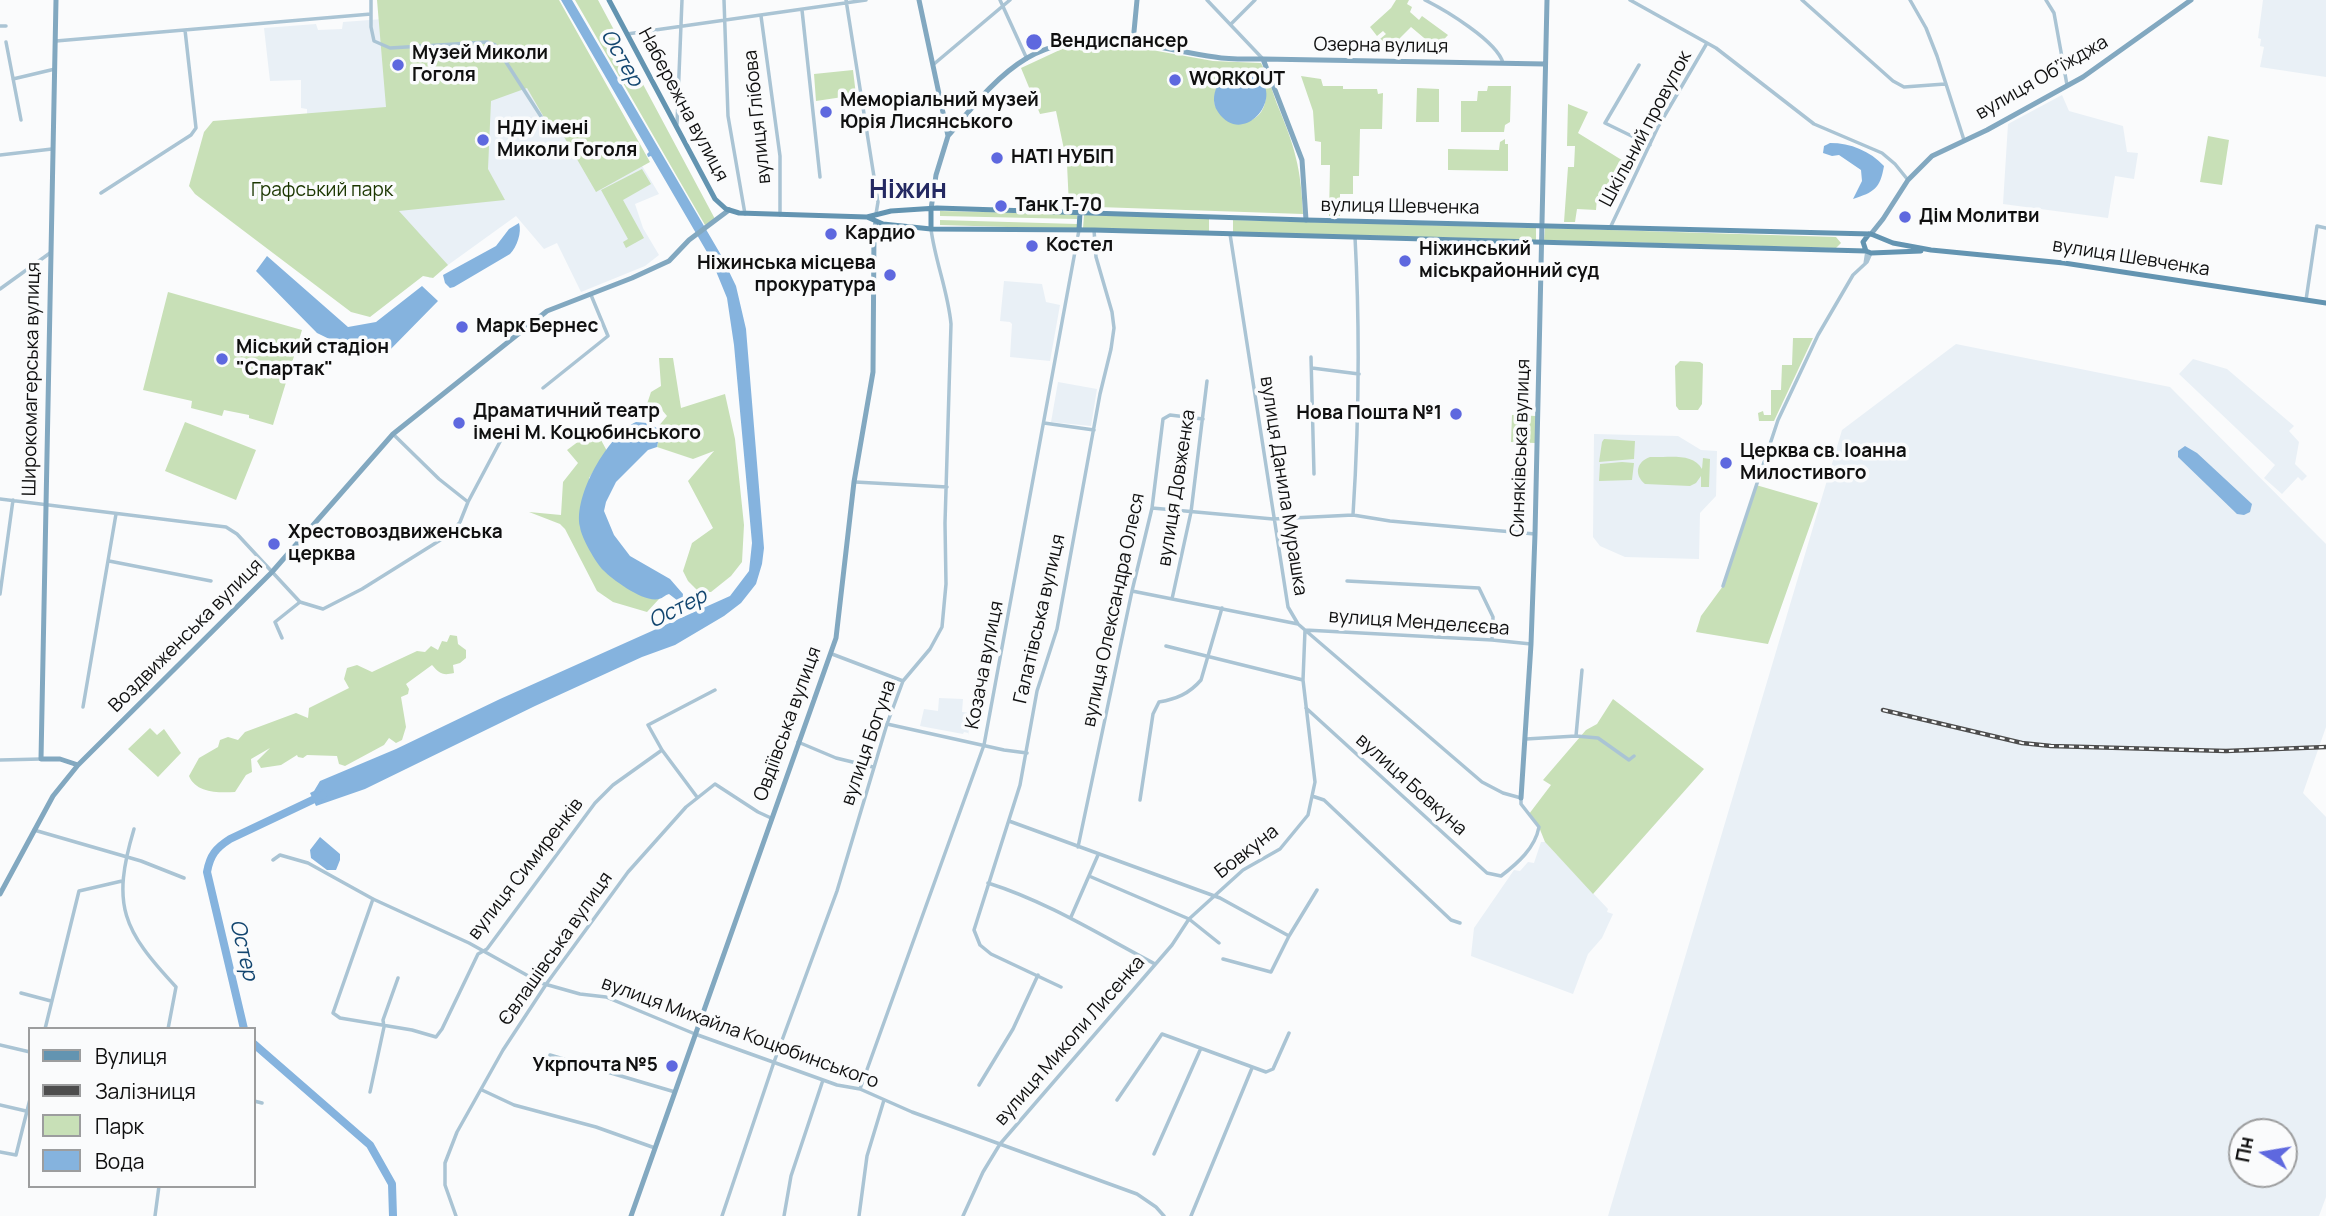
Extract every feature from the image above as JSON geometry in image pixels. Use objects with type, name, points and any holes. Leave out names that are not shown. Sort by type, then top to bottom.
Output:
[{"type":"main road","name":"Набережна вулиця","points":[[609,0],[715,199],[729,210]]},
{"type":"main road","name":"вулиця Шевченка","points":[[867,217],[931,209],[1870,234],[1893,243],[1931,250],[2064,264],[2326,303]]},
{"type":"main road","points":[[931,209],[931,229]]},
{"type":"main road","points":[[729,210],[742,214],[867,217],[876,222],[876,214]]},
{"type":"main road","points":[[1079,230],[1080,212]]},
{"type":"main road","points":[[1230,234],[1231,217]]},
{"type":"main road","name":"вулиця Шевченка","points":[[876,222],[931,229],[1094,230],[1870,252],[1931,250]]},
{"type":"main road","points":[[1870,234],[1863,242],[1870,252],[1881,244],[1879,237]]},
{"type":"street","name":"Широкомагерська вулиця","points":[[41,758],[56,0]]},
{"type":"street","points":[[371,0],[374,41],[390,48],[492,43],[551,132],[556,130]]},
{"type":"street","points":[[677,128],[682,0]]},
{"type":"street","points":[[724,0],[729,116],[742,214]]},
{"type":"street","points":[[627,34],[866,0]]},
{"type":"street","points":[[919,0],[948,136],[936,175],[931,209]]},
{"type":"street","points":[[1000,0],[1027,59]]},
{"type":"street","points":[[932,65],[1010,0]]},
{"type":"street","points":[[1133,42],[1137,0]]},
{"type":"street","points":[[1207,0],[1263,60],[1302,160],[1306,220]]},
{"type":"street","points":[[1231,24],[1255,0]]},
{"type":"street","points":[[1425,0],[1459,19],[1500,54],[1503,63]]},
{"type":"street","name":"Синяківська вулиця","points":[[1521,798],[1535,534],[1547,0]]},
{"type":"street","points":[[1802,0],[1893,81],[1904,87],[1945,83]]},
{"type":"street","points":[[1910,0],[1926,28],[1964,140]]},
{"type":"street","points":[[2046,0],[2054,13],[2067,85]]},
{"type":"street","name":"вулиця Обʼїжджа","points":[[1870,234],[1908,180],[1931,156],[1987,130],[2107,61],[2191,0]]},
{"type":"street","points":[[847,1],[878,202],[876,214]]},
{"type":"street","points":[[1633,1],[1735,62],[1807,120],[1829,132],[1882,153],[1908,180]]},
{"type":"street","points":[[802,10],[820,177]]},
{"type":"street","points":[[56,41],[371,14]]},
{"type":"street","name":"вулиця Глібова","points":[[761,16],[780,156],[780,215]]},
{"type":"street","points":[[0,26],[6,26]]},
{"type":"street","points":[[101,193],[191,135],[196,128],[185,30]]},
{"type":"street","points":[[6,42],[21,120]]},
{"type":"street","name":"Озерна вулиця","points":[[948,136],[986,92],[1027,59],[1071,42],[1133,42],[1215,57],[1263,60],[1545,64]]},
{"type":"street","name":"Шкільний провулок","points":[[1610,229],[1650,145],[1707,43]]},
{"type":"street","points":[[1639,65],[1605,123],[1650,145]]},
{"type":"street","points":[[13,79],[55,69]]},
{"type":"street","points":[[0,155],[52,149]]},
{"type":"street","name":"Воздвиженська вулиця","points":[[0,894],[53,796],[78,765],[272,572],[393,434],[547,311],[669,261],[689,240],[729,210]]},
{"type":"street","name":"вулиця Обʼїжджа","points":[[1879,237],[1883,219]]},
{"type":"street","name":"Овдіївська вулиця","points":[[631,1216],[798,742],[832,654],[840,618],[854,482],[874,361],[873,246],[876,222]]},
{"type":"street","points":[[2306,300],[2318,226],[2326,228]]},
{"type":"street","name":"вулиця Богуна","points":[[722,1216],[774,1062],[837,891],[873,767],[903,681],[938,638],[945,617],[951,324],[949,302],[931,229]]},
{"type":"street","name":"Козача вулиця","points":[[860,1089],[984,746],[1079,230]]},
{"type":"street","name":"Галатівська вулиця","points":[[1061,987],[991,954],[976,938],[974,930],[1020,785],[1037,691],[1057,629],[1111,349],[1114,328],[1111,306],[1097,257],[1094,230]]},
{"type":"street","name":"вулиця Данила Мурашка","points":[[1230,234],[1288,607],[1298,624],[1482,782],[1503,793],[1521,798]]},
{"type":"street","points":[[1353,515],[1359,374],[1359,302],[1355,237]]},
{"type":"street","points":[[1723,586],[1778,420],[1818,335],[1853,275],[1865,264],[1870,252]]},
{"type":"street","points":[[0,289],[50,253]]},
{"type":"street","points":[[543,388],[608,336],[591,293]]},
{"type":"street","points":[[1311,357],[1314,474]]},
{"type":"street","points":[[1312,368],[1359,374]]},
{"type":"street","name":"вулиця Довженка","points":[[1172,600],[1191,512],[1207,381]]},
{"type":"street","name":"вулиця Олександра Олеся","points":[[1078,847],[1152,508],[1163,419],[1170,415],[1203,419]]},
{"type":"street","points":[[1044,423],[1094,430]]},
{"type":"street","points":[[0,499],[226,527],[237,534],[300,602],[323,609],[362,589],[450,534],[460,522],[503,436],[517,425]]},
{"type":"street","points":[[393,434],[439,479],[468,502]]},
{"type":"street","points":[[854,482],[947,487]]},
{"type":"street","points":[[0,594],[13,500]]},
{"type":"street","points":[[1152,508],[1273,519],[1353,515],[1535,534]]},
{"type":"street","points":[[83,707],[116,514]]},
{"type":"street","points":[[108,561],[211,581]]},
{"type":"street","points":[[1348,581],[1479,588],[1493,617],[1492,640]]},
{"type":"street","points":[[1132,591],[1298,624]]},
{"type":"street","points":[[282,638],[275,622],[300,602]]},
{"type":"street","points":[[1140,800],[1153,714],[1158,702],[1175,699],[1193,689],[1200,680],[1222,608]]},
{"type":"street","name":"вулиця Менделєєва","points":[[1305,630],[1531,644]]},
{"type":"street","name":"Бовкуна","points":[[1214,896],[1243,870],[1280,849],[1308,815],[1315,782],[1303,680],[1305,630]]},
{"type":"street","points":[[1166,646],[1303,680]]},
{"type":"street","points":[[832,654],[903,681]]},
{"type":"street","points":[[1576,736],[1582,670]]},
{"type":"street","points":[[715,690],[648,725],[662,750],[698,797],[715,784],[771,818]]},
{"type":"street","name":"вулиця Бовкуна","points":[[1306,708],[1487,873],[1502,876],[1537,840],[1539,827],[1521,804],[1521,798]]},
{"type":"street","points":[[887,724],[1027,753]]},
{"type":"street","points":[[1524,739],[1576,736],[1598,738],[1629,760],[1634,756]]},
{"type":"street","points":[[798,742],[836,758],[873,767]]},
{"type":"street","name":"вулиця Симиренків","points":[[384,1027],[436,1037],[474,961],[487,949],[595,803],[614,785],[662,750]]},
{"type":"street","points":[[0,760],[60,759],[78,765]]},
{"type":"street","points":[[1312,796],[1324,800],[1451,920],[1460,923]]},
{"type":"street","name":"Євлашівська вулиця","points":[[456,1216],[445,1185],[445,1163],[457,1132],[503,1050],[547,983],[628,872],[671,822],[698,797]]},
{"type":"street","points":[[1009,821],[1214,896],[1289,936]]},
{"type":"street","points":[[134,829],[122,881],[123,909],[136,938],[176,988],[168,1027]]},
{"type":"street","points":[[34,830],[141,861],[184,878]]},
{"type":"street","name":"вулиця Михайла Коцюбинського","points":[[273,860],[280,855],[308,863],[528,977],[571,992],[606,997],[695,1034],[837,1085],[860,1089],[1137,1194],[1164,1216]]},
{"type":"street","points":[[1070,918],[1098,855]]},
{"type":"street","points":[[1089,876],[1189,919],[1219,943]]},
{"type":"street","points":[[0,878],[7,881]]},
{"type":"street","points":[[45,1027],[79,891],[122,881]]},
{"type":"street","points":[[988,883],[1021,894],[1155,964]]},
{"type":"street","points":[[1223,959],[1271,972],[1317,890]]},
{"type":"street","name":"вулиця Миколи Лисенка","points":[[963,1216],[983,1172],[1000,1144],[1172,945],[1189,919],[1214,896]]},
{"type":"street","points":[[373,899],[333,1013],[340,1018],[384,1027]]},
{"type":"street","points":[[979,1085],[1013,1029],[1038,975]]},
{"type":"street","points":[[370,1092],[384,1027],[383,1020],[398,978]]},
{"type":"street","points":[[21,993],[51,1001]]},
{"type":"street","points":[[1117,1100],[1161,1034],[1266,1072],[1273,1069],[1289,1033]]},
{"type":"street","points":[[0,1045],[28,1052]]},
{"type":"street","points":[[1154,1154],[1200,1048]]},
{"type":"street","points":[[550,1055],[675,1092]]},
{"type":"street","points":[[1191,1216],[1252,1068]]},
{"type":"street","points":[[784,1216],[792,1176],[823,1080]]},
{"type":"street","points":[[482,1089],[514,1105],[596,1127],[655,1148]]},
{"type":"street","points":[[859,1216],[867,1156],[884,1100]]},
{"type":"street","points":[[256,1102],[262,1103]]},
{"type":"street","points":[[0,1152],[16,1156],[28,1104]]},
{"type":"street","points":[[0,1105],[26,1111]]},
{"type":"street","points":[[155,1216],[159,1188]]},
{"type":"shaded area","points":[[2263,0],[2326,0],[2326,77],[2260,67],[2264,47],[2260,46],[2261,39],[2258,38]]},
{"type":"shaded area","name":"НДУ імені Миколи Гоголя","points":[[451,14],[641,164],[659,194],[635,204],[643,228],[659,255],[645,266],[581,292],[557,243],[544,249],[516,216],[430,278],[374,247],[307,127],[307,109],[301,108],[301,80],[270,81],[264,28],[316,24],[318,30],[342,29],[343,22]]},
{"type":"shaded area","points":[[2062,95],[2069,111],[2123,126],[2127,152],[2138,153],[2134,179],[2115,176],[2108,218],[2003,204],[2008,124]]},
{"type":"shaded area","points":[[1004,281],[1042,284],[1046,302],[1060,305],[1050,361],[1010,357],[1012,324],[1000,321]]},
{"type":"shaded area","points":[[1956,344],[2170,387],[2326,544],[2326,727],[2303,793],[2326,817],[2326,1197],[2319,1216],[1608,1216],[1842,430]]},
{"type":"shaded area","points":[[2193,359],[2227,369],[2294,426],[2289,431],[2299,442],[2295,464],[2307,476],[2302,481],[2298,477],[2282,494],[2264,478],[2275,465],[2179,374]]},
{"type":"shaded area","points":[[1058,382],[1097,389],[1091,426],[1051,422]]},
{"type":"shaded area","points":[[1594,434],[1678,436],[1701,450],[1717,451],[1716,496],[1700,513],[1699,559],[1625,557],[1600,546],[1593,537]]},
{"type":"shaded area","points":[[939,698],[963,699],[962,712],[971,713],[972,716],[968,735],[964,732],[963,734],[920,726],[924,709],[938,711]]},
{"type":"shaded area","points":[[1541,842],[1545,842],[1608,909],[1607,912],[1613,914],[1602,938],[1588,954],[1573,994],[1471,956],[1474,928],[1514,870],[1520,871],[1528,862],[1534,863]]},
{"type":"green space","name":"Графський парк","points":[[377,0],[559,0],[650,162],[596,192],[556,123],[549,126],[527,88],[491,101],[488,169],[505,200],[399,211],[448,265],[433,278],[423,276],[370,317],[351,312],[195,194],[189,186],[204,132],[213,121],[386,107]]},
{"type":"green space","points":[[575,0],[598,0],[715,219],[705,225]]},
{"type":"green space","points":[[1396,0],[1409,0],[1407,4],[1412,7],[1410,12],[1419,20],[1422,16],[1448,35],[1436,48],[1411,27],[1391,47],[1380,39],[1386,34],[1383,31],[1377,36],[1370,27]]},
{"type":"green space","points":[[1095,43],[1124,45],[1213,61],[1261,63],[1293,146],[1301,183],[1303,214],[1069,206],[1067,164],[1056,111],[1040,114],[1021,68],[1064,48]],"holes":[[[1220,74],[1223,77],[1251,74],[1259,80],[1266,97],[1261,112],[1255,118],[1236,123],[1215,106]]]},
{"type":"green space","points":[[853,70],[856,95],[816,101],[814,74]]},
{"type":"green space","points":[[1301,76],[1321,79],[1323,86],[1377,89],[1378,94],[1383,93],[1382,129],[1360,129],[1359,176],[1353,176],[1353,194],[1340,194],[1340,216],[1329,216],[1330,165],[1321,165],[1321,142],[1315,141],[1313,111]]},
{"type":"green space","points":[[1488,86],[1511,86],[1510,122],[1505,125],[1504,132],[1461,132],[1461,101],[1477,101],[1478,91],[1487,91]]},
{"type":"green space","points":[[1417,88],[1439,89],[1439,122],[1416,122]]},
{"type":"green space","points":[[1568,104],[1588,112],[1578,133],[1625,162],[1609,200],[1597,199],[1596,210],[1577,209],[1575,222],[1564,222],[1568,167],[1574,167],[1575,146],[1567,146]]},
{"type":"green space","points":[[2208,136],[2229,140],[2222,185],[2200,182]]},
{"type":"green space","points":[[1505,139],[1505,144],[1508,144],[1508,171],[1448,170],[1448,149],[1499,150],[1500,142]]},
{"type":"green space","points":[[642,169],[651,184],[623,200],[644,238],[626,248],[623,242],[628,239],[601,190]]},
{"type":"green space","points":[[940,211],[1077,214],[1077,219],[940,216]]},
{"type":"green space","points":[[1084,215],[1209,218],[1209,231],[1083,228]]},
{"type":"green space","points":[[940,220],[1077,224],[1077,229],[940,225]]},
{"type":"green space","points":[[1233,220],[1536,228],[1536,240],[1233,232]]},
{"type":"green space","points":[[1545,228],[1836,237],[1841,243],[1836,248],[1544,240]]},
{"type":"green space","name":"Міський стадіон \"Спартак\"","points":[[168,292],[302,330],[273,425],[249,418],[249,415],[224,410],[222,416],[191,408],[192,401],[143,390]]},
{"type":"green space","points":[[1793,338],[1813,338],[1774,421],[1759,421],[1758,413],[1763,411],[1764,415],[1771,415],[1771,390],[1781,390],[1782,365],[1792,365]]},
{"type":"green space","points":[[659,358],[673,358],[681,408],[725,394],[735,439],[744,525],[742,562],[731,576],[711,592],[699,592],[683,571],[692,543],[713,528],[688,481],[714,451],[693,459],[657,447],[657,428],[667,416],[662,410],[652,410],[647,404],[651,392],[661,386]]},
{"type":"green space","points":[[1680,361],[1703,364],[1702,404],[1698,410],[1679,410],[1676,406],[1675,366]]},
{"type":"green space","points":[[1512,415],[1536,416],[1535,443],[1511,442]]},
{"type":"green space","points":[[185,422],[256,450],[236,500],[165,471]]},
{"type":"green space","points":[[595,429],[607,451],[589,478],[602,568],[635,592],[659,599],[647,612],[613,602],[597,591],[565,529],[560,524],[529,512],[561,515],[563,482],[578,463],[567,450]]},
{"type":"green space","points":[[1604,439],[1635,441],[1634,459],[1599,462]]},
{"type":"green space","points":[[1686,458],[1702,469],[1703,458],[1710,459],[1709,487],[1701,487],[1701,476],[1690,486],[1645,484],[1639,477],[1638,469],[1645,459]]},
{"type":"green space","points":[[1634,463],[1632,480],[1599,481],[1600,464]]},
{"type":"green space","points":[[1756,485],[1818,503],[1768,644],[1696,632],[1701,616],[1723,586]]},
{"type":"green space","points":[[450,635],[457,636],[458,644],[466,650],[466,658],[453,665],[454,673],[441,673],[432,665],[406,684],[408,694],[401,697],[406,727],[402,740],[396,743],[389,738],[384,745],[345,766],[339,764],[337,756],[307,755],[303,758],[297,755],[281,765],[261,768],[257,761],[270,748],[251,759],[252,772],[246,775],[235,792],[202,789],[192,782],[189,776],[199,758],[218,747],[220,740],[228,737],[238,740],[245,732],[296,713],[308,718],[309,708],[349,688],[344,679],[347,668],[357,665],[372,672],[417,651],[425,652],[431,646],[438,650],[442,641],[447,642]]},
{"type":"green space","points":[[1613,699],[1704,769],[1593,894],[1545,842],[1539,827],[1529,814],[1551,785],[1543,780],[1586,730],[1597,724]]},
{"type":"green space","points":[[150,728],[157,735],[164,729],[181,753],[158,777],[128,749]]},
{"type":"water","name":"Остер","points":[[561,0],[572,0],[721,255],[736,286],[746,329],[764,548],[756,584],[741,603],[724,616],[675,645],[642,657],[535,706],[365,789],[316,806],[310,793],[320,781],[730,596],[749,571],[752,543],[734,345],[727,298],[711,259],[651,156],[648,157],[649,152]]},
{"type":"water","points":[[1242,71],[1258,78],[1265,88],[1266,100],[1261,111],[1252,120],[1241,124],[1229,122],[1218,112],[1214,100],[1220,81],[1217,77],[1220,74],[1223,77]]},
{"type":"water","points":[[1830,143],[1845,144],[1873,156],[1884,166],[1878,185],[1853,199],[1862,181],[1861,170],[1839,155],[1823,153],[1824,146]]},
{"type":"water","points":[[519,223],[518,239],[510,254],[454,287],[450,288],[445,283],[443,275],[496,246],[509,229]]},
{"type":"water","points":[[267,256],[348,327],[376,322],[422,286],[438,301],[384,356],[360,354],[317,333],[256,271]]},
{"type":"water","points":[[636,422],[657,428],[657,447],[648,450],[616,482],[604,511],[614,535],[630,556],[670,579],[683,594],[682,604],[669,594],[659,599],[645,598],[621,585],[600,567],[581,531],[579,514],[582,499],[595,468],[614,440]]},
{"type":"water","points":[[2185,446],[2197,453],[2252,504],[2250,512],[2237,514],[2178,457],[2178,451]]},
{"type":"water","points":[[320,837],[340,854],[336,870],[327,870],[311,858],[310,850]]},
{"type":"waterway","name":"Остер","points":[[244,1027],[207,872],[210,861],[217,849],[230,839],[323,795]]},
{"type":"waterway","name":"Остер","points":[[256,1046],[370,1145],[392,1184],[393,1216]]},
{"type":"railway","points":[[1883,710],[2022,743],[2051,746],[2226,751],[2326,747]]},
{"type":"place","name":"Вендиспансер","points":[[1034,42]]},
{"type":"place","name":"Музей Миколи Гоголя","points":[[398,65]]},
{"type":"place","name":"WORKOUT","points":[[1175,80]]},
{"type":"place","name":"Меморіальний музей Юрія Лисянського","points":[[826,112]]},
{"type":"place","name":"НДУ імені Миколи Гоголя","points":[[483,140]]},
{"type":"place","name":"НАТІ НУБІП","points":[[997,158]]},
{"type":"place","name":"Танк Т-70","points":[[1001,206]]},
{"type":"place","name":"Дім Молитви","points":[[1905,217]]},
{"type":"place","name":"Кардио","points":[[831,234]]},
{"type":"place","name":"Костел","points":[[1032,246]]},
{"type":"place","name":"Ніжинський міськрайонний суд","points":[[1405,261]]},
{"type":"place","name":"Ніжинська місцева прокуратура","points":[[890,275]]},
{"type":"place","name":"Марк Бернес","points":[[462,327]]},
{"type":"place","name":"Міський стадіон \"Спартак\"","points":[[222,359]]},
{"type":"place","name":"Нова Пошта №1","points":[[1456,414]]},
{"type":"place","name":"Драматичний театр імені М. Коцюбинського","points":[[459,423]]},
{"type":"place","name":"Церква св. Іоанна Милостивого","points":[[1726,463]]},
{"type":"place","name":"Хрестовоздвиженська церква","points":[[274,544]]},
{"type":"place","name":"Укрпочта №5","points":[[672,1066]]},
{"type":"district","name":"Ніжин","points":[[908,191]]}]
